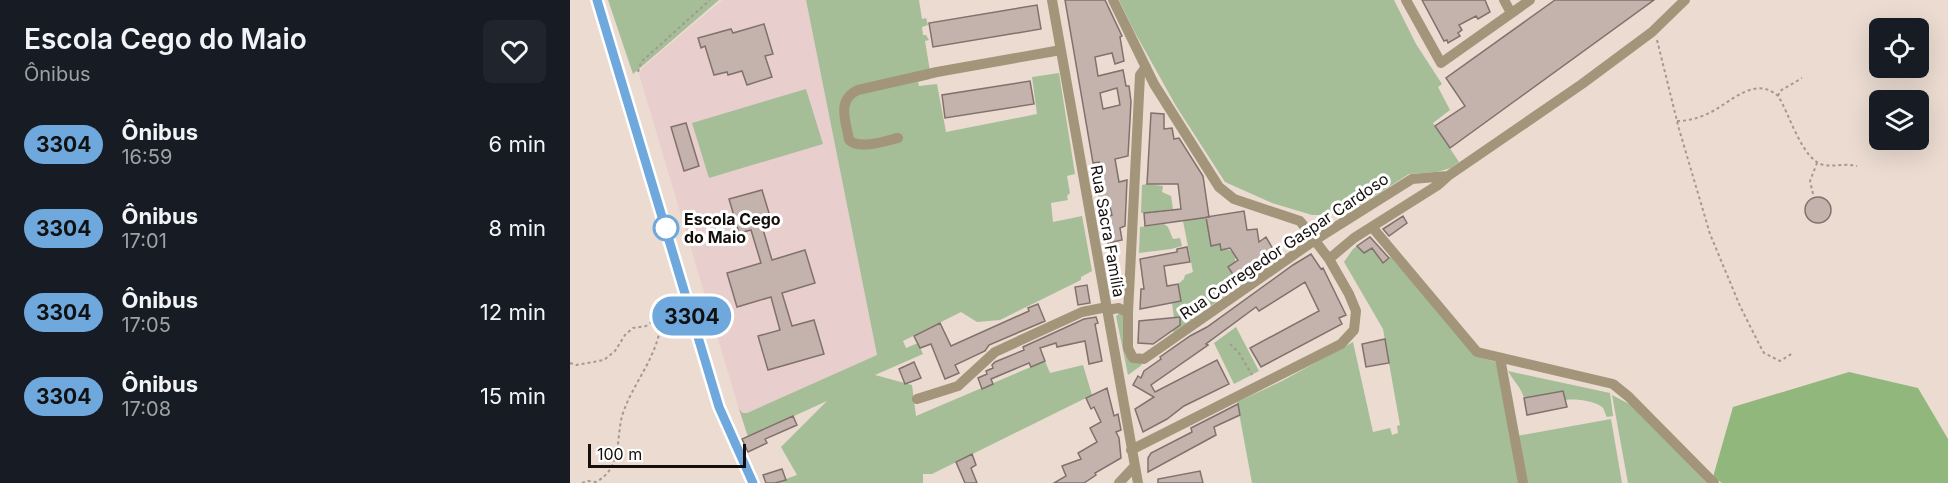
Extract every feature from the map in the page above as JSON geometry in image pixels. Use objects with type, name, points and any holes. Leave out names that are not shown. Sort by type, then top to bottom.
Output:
[{"type":"street","points":[[597,0],[719,407],[753,483]]},
{"type":"street","name":"Rua Sacra Família","points":[[1052,0],[1138,483]]},
{"type":"street","points":[[1113,0],[1146,67],[1219,188],[1234,199],[1300,221],[1329,259],[1356,311],[1354,330],[1341,344],[1131,450]]},
{"type":"street","points":[[1406,0],[1441,63],[1530,0]]},
{"type":"street","points":[[1504,0],[1511,13]]},
{"type":"street","name":"Rua Corregedor Gaspar Cardoso","points":[[1128,313],[1128,348],[1133,358],[1144,359],[1315,240],[1412,179],[1448,176],[1582,84],[1652,32],[1685,0]]},
{"type":"street","points":[[898,138],[864,145],[852,143],[849,140],[844,111],[847,97],[858,90],[937,72],[1061,50]]},
{"type":"street","points":[[917,399],[958,386],[995,352],[1082,312],[1107,308],[1119,309],[1128,313],[1140,75],[1146,67]]},
{"type":"street","points":[[1329,259],[1354,238],[1438,185],[1448,176]]},
{"type":"street","points":[[1372,227],[1477,352],[1613,384],[1629,397],[1714,483]]},
{"type":"street","points":[[1500,358],[1523,483]]},
{"type":"street","points":[[1119,483],[1134,467]]},
{"type":"path","points":[[638,72],[641,62],[710,0]]},
{"type":"path","points":[[1652,32],[1659,45],[1677,121],[1710,234],[1740,306],[1764,353],[1780,362],[1793,353]]},
{"type":"path","points":[[1778,96],[1780,91],[1802,78]]},
{"type":"path","points":[[1677,121],[1688,121],[1708,113],[1749,89],[1762,88],[1778,96],[1798,138],[1816,163],[1857,166]]},
{"type":"path","points":[[1813,194],[1810,181],[1816,163]]},
{"type":"path","points":[[582,483],[596,482],[611,469],[618,449],[622,416],[659,333],[658,314],[664,304],[679,295]]},
{"type":"path","points":[[570,363],[576,365],[604,360],[615,351],[625,334],[633,328],[646,326],[658,318]]},
{"type":"path","points":[[1230,344],[1239,353],[1252,375]]},
{"type":"shaded area","points":[[722,0],[806,0],[877,355],[747,413],[739,409],[639,74],[642,68]]},
{"type":"green space","points":[[608,0],[719,0],[633,74]]},
{"type":"green space","points":[[806,0],[919,0],[922,19],[926,18],[928,25],[922,27],[923,35],[926,35],[929,40],[925,41],[931,77],[918,82],[919,86],[937,84],[946,132],[1037,114],[1032,77],[1059,73],[1075,174],[1067,176],[1070,193],[1067,196],[1068,200],[1051,203],[1053,222],[1082,216],[1092,271],[1081,277],[1081,280],[1000,320],[977,322],[961,312],[903,341],[906,348],[918,343],[923,354],[875,375],[912,385],[916,416],[1045,361],[1050,373],[1083,365],[1092,395],[932,474],[923,474],[923,483],[775,483],[797,475],[781,447],[827,401],[748,437],[739,409],[747,413],[877,355]]},
{"type":"green space","points":[[1119,0],[1394,0],[1416,44],[1442,84],[1438,87],[1450,110],[1433,123],[1459,162],[1451,168],[1437,172],[1409,174],[1356,208],[1338,215],[1312,215],[1272,203],[1225,182],[1176,106]]},
{"type":"green space","points":[[806,89],[823,144],[709,178],[692,123]]},
{"type":"green space","points":[[1142,185],[1163,186],[1162,192],[1171,196],[1173,209],[1141,213]]},
{"type":"green space","points":[[1206,217],[1211,246],[1220,244],[1221,250],[1227,249],[1237,258],[1235,263],[1228,268],[1240,285],[1175,332],[1171,331],[1180,322],[1180,317],[1174,318],[1172,303],[1180,301],[1178,284],[1185,275],[1193,272],[1183,221]]},
{"type":"green space","points":[[1164,224],[1168,227],[1173,239],[1180,238],[1182,246],[1139,253],[1140,227]]},
{"type":"green space","points":[[1357,246],[1364,253],[1372,248],[1383,262],[1391,257],[1475,356],[1496,362],[1519,483],[1252,483],[1237,402],[1282,381],[1353,342],[1373,432],[1390,428],[1392,435],[1398,433],[1397,426],[1400,425],[1383,329],[1344,262]]},
{"type":"green space","points":[[1118,313],[1123,314],[1124,334],[1142,365],[1128,375],[1116,316]]},
{"type":"green space","points":[[1236,327],[1259,371],[1234,384],[1214,343]]},
{"type":"green space","points":[[1508,371],[1610,393],[1613,416],[1607,417],[1603,408],[1591,402],[1565,400],[1563,391],[1524,398]]},
{"type":"green space","points":[[1849,372],[1918,388],[1948,439],[1948,483],[1722,483],[1713,477],[1733,407]]},
{"type":"green space","points":[[1612,395],[1631,405],[1707,483],[1628,483]]},
{"type":"green space","points":[[1611,419],[1622,483],[1526,483],[1517,436]]},
{"type":"building","points":[[1065,0],[1105,0],[1122,36],[1120,37],[1124,61],[1115,64],[1112,53],[1095,57],[1098,76],[1123,70],[1126,86],[1129,86],[1131,102],[1128,156],[1115,159],[1119,182],[1127,180],[1125,226],[1120,228],[1122,240],[1108,243],[1104,221],[1110,220],[1109,216],[1112,215],[1108,199],[1100,201],[1098,189],[1104,188],[1099,162],[1093,163]],"holes":[[[1117,88],[1120,105],[1103,109],[1100,93]]]},
{"type":"building","points":[[1422,0],[1485,0],[1490,12],[1478,19],[1476,16],[1459,25],[1462,30],[1458,33],[1460,36],[1448,43],[1447,40],[1444,41]]},
{"type":"building","points":[[1555,0],[1654,0],[1450,148],[1435,126],[1465,106],[1446,78]]},
{"type":"building","points":[[1037,5],[1041,29],[933,47],[929,23]]},
{"type":"building","points":[[764,24],[773,54],[765,56],[772,77],[747,85],[742,71],[728,75],[727,72],[714,75],[705,46],[701,48],[698,38],[731,29],[733,33]]},
{"type":"building","points":[[1030,81],[1034,104],[945,118],[942,95]]},
{"type":"building","points":[[1151,113],[1164,114],[1164,129],[1172,128],[1174,139],[1179,138],[1203,176],[1209,217],[1145,226],[1144,213],[1181,209],[1178,184],[1147,184]]},
{"type":"building","points":[[686,123],[699,166],[684,171],[671,127]]},
{"type":"building","points":[[762,190],[772,223],[762,226],[772,260],[805,250],[815,283],[782,293],[792,326],[814,320],[824,354],[768,370],[758,336],[780,330],[771,297],[737,307],[727,273],[761,263],[751,230],[739,233],[729,199]]},
{"type":"building","points":[[1818,197],[1827,201],[1831,210],[1827,219],[1818,223],[1809,219],[1805,210],[1809,201]]},
{"type":"building","points":[[1244,211],[1247,230],[1257,229],[1259,242],[1266,237],[1277,256],[1248,273],[1249,275],[1238,282],[1228,267],[1238,260],[1230,248],[1221,250],[1220,244],[1211,246],[1206,217]]},
{"type":"building","points":[[1403,216],[1407,223],[1389,236],[1383,229]]},
{"type":"building","points":[[1370,237],[1389,258],[1383,263],[1372,248],[1364,253],[1357,246]]},
{"type":"building","points":[[1187,247],[1190,262],[1164,266],[1167,286],[1178,284],[1181,301],[1140,309],[1141,289],[1144,289],[1140,259],[1177,252],[1177,249]]},
{"type":"building","points":[[1311,254],[1321,269],[1323,268],[1346,315],[1339,318],[1342,324],[1261,367],[1250,348],[1319,311],[1305,282],[1259,311],[1256,307],[1206,344],[1208,345],[1151,385],[1155,392],[1217,360],[1229,384],[1184,406],[1167,419],[1143,432],[1135,409],[1154,397],[1133,385],[1138,376],[1141,378],[1144,371],[1161,359],[1160,357]]},
{"type":"building","points":[[1087,285],[1090,303],[1078,305],[1075,287]]},
{"type":"building","points":[[1038,304],[1045,321],[989,345],[985,351],[955,365],[959,373],[945,379],[931,344],[920,348],[914,336],[940,323],[951,346],[1029,311],[1028,308]]},
{"type":"building","points":[[1096,317],[1098,323],[1095,324],[1102,361],[1089,364],[1085,341],[1057,347],[1056,343],[1040,348],[1045,361],[1031,367],[1029,363],[991,379],[993,384],[982,389],[978,378],[987,374],[986,371],[993,368],[992,365],[995,362],[1024,350],[1023,347],[1084,319]]},
{"type":"building","points":[[1180,317],[1180,325],[1153,344],[1138,343],[1139,321]]},
{"type":"building","points":[[1385,339],[1389,363],[1366,367],[1362,344]]},
{"type":"building","points":[[914,362],[921,378],[905,384],[899,369]]},
{"type":"building","points":[[1107,388],[1114,416],[1118,414],[1121,430],[1116,432],[1119,438],[1121,458],[1095,473],[1096,475],[1084,483],[1054,483],[1066,476],[1062,466],[1081,459],[1078,453],[1097,442],[1090,428],[1101,422],[1094,407],[1091,409],[1086,398]]},
{"type":"building","points":[[1563,391],[1567,407],[1527,415],[1524,398]]},
{"type":"building","points":[[1238,404],[1240,415],[1214,427],[1216,435],[1148,472],[1148,458],[1151,453],[1192,432],[1191,428]]},
{"type":"building","points":[[793,416],[797,425],[765,439],[767,443],[748,452],[742,439]]},
{"type":"building","points":[[972,454],[976,465],[971,468],[977,483],[965,483],[956,462]]},
{"type":"building","points":[[782,469],[786,480],[766,483],[763,475]]},
{"type":"building","points":[[1200,471],[1203,483],[1158,483],[1158,479]]},
{"type":"bus line","name":"3304","points":[[597,0],[719,407],[753,483]]},
{"type":"place","name":"Escola Cego do Maio","points":[[666,228]]}]
